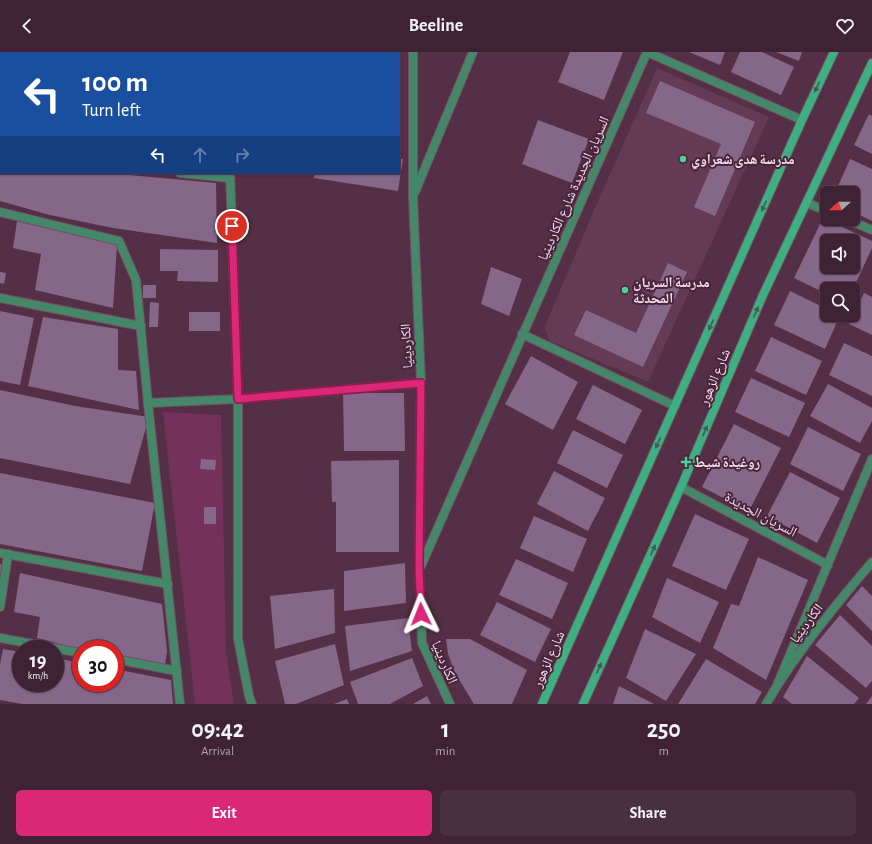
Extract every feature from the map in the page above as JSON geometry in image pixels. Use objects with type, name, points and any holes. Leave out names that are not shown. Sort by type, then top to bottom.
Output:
[{"type":"street","name":"الكاردينيا","points":[[413,52],[413,197],[421,383],[419,569],[422,644],[450,704]]},
{"type":"street","name":"الكاردينيا","points":[[413,197],[473,52]]},
{"type":"street","points":[[647,52],[802,120]]},
{"type":"street","name":"السريان الجديدة شارع الكاردينيا","points":[[419,569],[647,52]]},
{"type":"street","name":"شارع الزهور","points":[[542,704],[802,120],[834,52]]},
{"type":"street","name":"شارع الزهور","points":[[583,704],[681,487],[764,295],[872,63]]},
{"type":"street","points":[[197,174],[230,176],[238,399],[238,639],[249,696],[252,704]]},
{"type":"street","points":[[807,203],[820,208]]},
{"type":"street","points":[[0,214],[119,241],[136,280],[180,704]]},
{"type":"street","points":[[860,225],[872,230]]},
{"type":"street","points":[[0,298],[141,326]]},
{"type":"street","points":[[522,334],[675,406]]},
{"type":"street","points":[[148,402],[238,399],[421,383]]},
{"type":"street","points":[[778,683],[872,459]]},
{"type":"street","name":"السريان الجديدة","points":[[681,487],[828,565]]},
{"type":"street","points":[[0,607],[4,554],[168,584]]},
{"type":"street","name":"الكاردينيا","points":[[766,704],[778,683],[823,621],[872,562]]},
{"type":"street","points":[[0,638],[72,651]]},
{"type":"street","points":[[124,662],[177,671]]},
{"type":"shaded area","points":[[657,68],[769,117],[648,382],[550,341],[544,328]]},
{"type":"shaded area","points":[[163,412],[221,415],[226,651],[234,704],[195,704]]},
{"type":"building","points":[[570,52],[623,52],[604,100],[558,82]]},
{"type":"building","points":[[689,52],[725,52],[720,65]]},
{"type":"building","points":[[740,52],[762,52],[794,67],[781,95],[731,72]]},
{"type":"building","points":[[776,52],[802,52],[799,61]]},
{"type":"building","points":[[660,81],[755,122],[715,216],[694,207],[721,144],[646,113]]},
{"type":"building","points":[[869,114],[872,116],[872,154],[854,145]]},
{"type":"building","points":[[538,120],[589,139],[572,183],[522,164]]},
{"type":"building","points":[[400,159],[403,159],[398,191],[314,178],[315,174],[400,174]]},
{"type":"building","points":[[850,159],[872,169],[872,221],[860,215],[860,186],[838,186]]},
{"type":"building","points":[[0,174],[119,174],[216,183],[217,243],[113,228],[50,215],[0,201]]},
{"type":"building","points":[[17,221],[117,245],[113,308],[35,290],[41,254],[13,248]]},
{"type":"building","points":[[820,224],[820,226],[840,226],[857,234],[820,234],[820,274],[860,274],[856,282],[820,282],[820,291],[794,278]]},
{"type":"building","points":[[860,235],[872,241],[872,248],[860,274]]},
{"type":"building","points":[[160,249],[218,250],[218,282],[177,281],[178,271],[160,271]]},
{"type":"building","points":[[668,263],[687,272],[643,367],[574,335],[586,310],[636,333]]},
{"type":"building","points":[[491,267],[522,279],[509,316],[481,304]]},
{"type":"building","points":[[0,272],[6,273],[4,284],[0,283]]},
{"type":"building","points":[[143,285],[156,285],[156,298],[143,298]]},
{"type":"building","points":[[790,291],[820,306],[820,322],[837,322],[825,349],[774,325]]},
{"type":"building","points":[[864,293],[872,297],[872,335],[849,324],[850,322],[860,322],[860,301]]},
{"type":"building","points":[[150,302],[159,303],[158,327],[149,327]]},
{"type":"building","points":[[0,311],[34,318],[20,385],[0,381]]},
{"type":"building","points":[[189,312],[220,312],[220,331],[189,331]]},
{"type":"building","points":[[43,317],[118,329],[118,370],[136,371],[139,410],[28,386]]},
{"type":"building","points":[[771,337],[822,361],[806,395],[755,371]]},
{"type":"building","points":[[844,343],[872,356],[872,396],[829,375]]},
{"type":"building","points":[[531,356],[578,382],[553,430],[505,404]]},
{"type":"building","points":[[751,378],[805,403],[789,437],[735,412]]},
{"type":"building","points":[[828,384],[872,408],[872,421],[860,443],[810,416]]},
{"type":"building","points":[[593,385],[642,410],[625,444],[576,419]]},
{"type":"building","points":[[0,390],[75,406],[149,417],[130,484],[0,458]]},
{"type":"building","points":[[343,393],[404,393],[405,451],[344,451]]},
{"type":"building","points":[[734,424],[781,448],[749,511],[702,487]]},
{"type":"building","points":[[808,427],[861,454],[843,491],[790,464]]},
{"type":"building","points":[[573,430],[623,455],[607,488],[557,463]]},
{"type":"building","points":[[201,459],[216,460],[215,470],[200,469]]},
{"type":"building","points":[[399,460],[399,552],[336,552],[336,502],[332,502],[331,461]]},
{"type":"building","points":[[554,471],[605,498],[588,531],[537,504]]},
{"type":"building","points":[[790,472],[840,498],[817,543],[767,516]]},
{"type":"building","points":[[0,473],[155,503],[142,571],[0,544]]},
{"type":"building","points":[[204,507],[216,507],[216,524],[204,524]]},
{"type":"building","points":[[695,514],[749,539],[726,590],[672,566]]},
{"type":"building","points":[[534,516],[587,539],[573,572],[520,548]]},
{"type":"building","points":[[758,557],[808,580],[766,680],[713,648],[731,604],[739,606]]},
{"type":"building","points":[[516,559],[568,583],[552,619],[499,595]]},
{"type":"building","points":[[405,563],[406,603],[344,611],[344,571]]},
{"type":"building","points":[[0,564],[7,565],[0,597]]},
{"type":"building","points":[[20,573],[162,604],[167,651],[165,666],[124,659],[124,640],[72,640],[72,648],[64,648],[64,640],[45,640],[37,638],[40,617],[14,612]]},
{"type":"building","points":[[667,578],[719,602],[700,643],[652,617]]},
{"type":"building","points":[[862,586],[872,596],[872,631],[846,605]]},
{"type":"building","points":[[334,589],[335,633],[275,649],[270,596]]},
{"type":"building","points":[[497,602],[551,629],[535,662],[480,635]]},
{"type":"building","points":[[840,615],[872,646],[872,681],[866,688],[815,645]]},
{"type":"building","points":[[408,618],[412,651],[350,671],[345,626]]},
{"type":"building","points":[[645,629],[696,654],[666,701],[626,678]]},
{"type":"building","points":[[446,639],[470,639],[527,670],[512,704],[474,704],[455,673],[448,654]]},
{"type":"building","points":[[335,644],[344,685],[296,704],[285,704],[275,661]]},
{"type":"building","points":[[3,649],[12,650],[12,692],[64,692],[64,660],[72,661],[72,692],[124,692],[124,671],[171,680],[173,704],[22,704],[0,700],[0,664]]},
{"type":"building","points":[[807,656],[859,698],[854,704],[792,704],[783,697]]},
{"type":"building","points":[[412,658],[423,686],[390,704],[358,704],[350,682]]},
{"type":"building","points":[[706,659],[762,692],[755,704],[678,704]]},
{"type":"building","points":[[619,686],[654,704],[613,704]]},
{"type":"building","points":[[427,696],[431,704],[413,704]]},
{"type":"building","points":[[872,696],[872,704],[866,704]]},
{"type":"building","points":[[347,699],[349,704],[334,704]]},
{"type":"place","name":"مدرسة هدى شعراوي","points":[[683,159]]},
{"type":"place","name":"مدرسة السريان المحدثة","points":[[625,290]]},
{"type":"place","name":"روغيدة شيط","points":[[686,462]]},
{"type":"route","points":[[232,226],[238,399],[421,383],[419,569],[421,614]]}]
